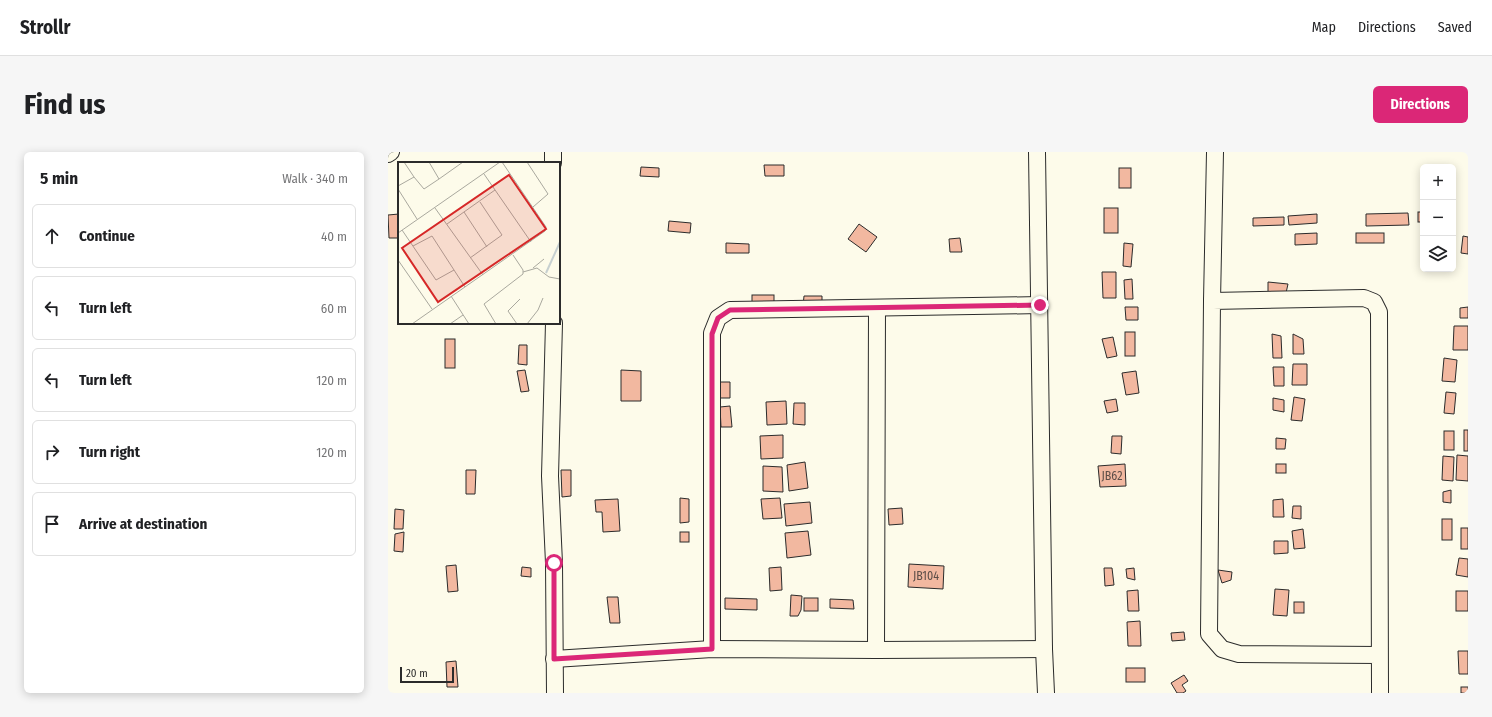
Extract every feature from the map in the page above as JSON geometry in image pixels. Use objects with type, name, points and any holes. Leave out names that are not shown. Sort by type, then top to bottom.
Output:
[{"type":"street","points":[[552,152],[553,162]]},
{"type":"street","points":[[1037,152],[1044,649],[1046,693]]},
{"type":"street","points":[[1215,152],[1209,634],[1222,648],[1239,654],[1379,655]]},
{"type":"street","points":[[1212,301],[1364,298],[1374,302],[1379,312],[1380,693]]},
{"type":"street","points":[[712,649],[712,334],[718,318],[730,310],[1040,305]]},
{"type":"street","points":[[876,650],[877,308]]},
{"type":"street","points":[[554,324],[550,476],[554,563],[555,693]]},
{"type":"street","points":[[554,659],[712,649],[1044,649]]},
{"type":"building","points":[[764,165],[784,165],[784,176],[765,176]]},
{"type":"building","points":[[641,167],[659,168],[659,177],[640,176]]},
{"type":"building","points":[[1119,168],[1131,168],[1131,188],[1119,188]]},
{"type":"building","points":[[1104,208],[1118,208],[1118,233],[1104,233]]},
{"type":"building","points":[[1418,212],[1420,212],[1420,222],[1418,222]]},
{"type":"building","points":[[1408,213],[1409,225],[1366,226],[1366,214]]},
{"type":"building","points":[[398,214],[398,238],[389,238],[388,215]]},
{"type":"building","points":[[1317,214],[1317,223],[1289,225],[1288,216]]},
{"type":"building","points":[[1284,217],[1284,225],[1253,226],[1253,218]]},
{"type":"building","points":[[669,221],[691,223],[690,233],[668,231]]},
{"type":"building","points":[[859,224],[877,237],[866,252],[848,239]]},
{"type":"building","points":[[1317,233],[1317,244],[1295,245],[1295,234]]},
{"type":"building","points":[[1356,233],[1384,233],[1384,243],[1356,243]]},
{"type":"building","points":[[1463,236],[1468,237],[1468,254],[1461,253]]},
{"type":"building","points":[[960,238],[962,252],[950,252],[949,239]]},
{"type":"building","points":[[726,243],[749,244],[749,253],[726,253]]},
{"type":"building","points":[[1124,243],[1133,244],[1131,267],[1123,266]]},
{"type":"building","points":[[1102,272],[1116,272],[1116,298],[1103,298]]},
{"type":"building","points":[[1132,279],[1133,299],[1125,299],[1124,280]]},
{"type":"building","points":[[1268,282],[1288,284],[1286,293],[1268,292]]},
{"type":"building","points":[[752,295],[774,295],[774,305],[752,305]]},
{"type":"building","points":[[804,296],[822,296],[822,307],[803,306]]},
{"type":"building","points":[[1125,307],[1138,307],[1138,320],[1126,320]]},
{"type":"building","points":[[1468,307],[1468,318],[1460,318],[1460,308]]},
{"type":"building","points":[[1454,326],[1468,326],[1468,350],[1453,350]]},
{"type":"building","points":[[1125,332],[1135,332],[1135,356],[1125,356]]},
{"type":"building","points":[[1272,334],[1281,336],[1282,358],[1273,358]]},
{"type":"building","points":[[1293,334],[1303,339],[1304,354],[1293,354]]},
{"type":"building","points":[[1113,337],[1117,356],[1107,358],[1102,339]]},
{"type":"building","points":[[445,339],[455,339],[455,368],[445,368]]},
{"type":"building","points":[[519,345],[527,345],[527,365],[518,364]]},
{"type":"building","points":[[1444,358],[1457,360],[1455,382],[1442,381]]},
{"type":"building","points":[[1293,364],[1307,364],[1307,385],[1292,385]]},
{"type":"building","points":[[1273,367],[1284,367],[1284,386],[1274,386]]},
{"type":"building","points":[[525,370],[529,391],[521,392],[517,371]]},
{"type":"building","points":[[621,370],[641,371],[641,401],[621,401]]},
{"type":"building","points":[[1136,371],[1139,393],[1126,395],[1122,373]]},
{"type":"building","points":[[717,382],[730,382],[730,398],[718,398]]},
{"type":"building","points":[[1446,392],[1456,393],[1454,414],[1444,413]]},
{"type":"building","points":[[1294,397],[1305,399],[1302,421],[1291,420]]},
{"type":"building","points":[[1273,398],[1284,400],[1284,412],[1273,410]]},
{"type":"building","points":[[1116,399],[1118,411],[1107,413],[1104,401]]},
{"type":"building","points":[[786,401],[787,424],[767,425],[766,402]]},
{"type":"building","points":[[794,403],[805,403],[805,425],[793,424]]},
{"type":"building","points":[[730,406],[732,427],[721,427],[720,407]]},
{"type":"building","points":[[1464,430],[1468,430],[1468,451],[1464,451]]},
{"type":"building","points":[[1444,431],[1454,431],[1454,450],[1444,450]]},
{"type":"building","points":[[783,435],[783,458],[761,459],[760,436]]},
{"type":"building","points":[[1112,436],[1122,436],[1121,454],[1111,453]]},
{"type":"building","points":[[1276,438],[1286,439],[1285,449],[1276,449]]},
{"type":"building","points":[[1457,455],[1468,456],[1468,481],[1456,480]]},
{"type":"building","points":[[1443,456],[1454,457],[1453,481],[1442,480]]},
{"type":"building","points":[[805,462],[808,488],[789,491],[787,465]]},
{"type":"building","points":[[1125,464],[1126,486],[1100,487],[1098,466]]},
{"type":"building","points":[[1276,464],[1286,464],[1286,473],[1276,473]]},
{"type":"building","points":[[763,466],[782,467],[783,492],[763,491]]},
{"type":"building","points":[[466,470],[476,470],[475,494],[466,494]]},
{"type":"building","points":[[561,470],[571,470],[571,496],[562,497]]},
{"type":"building","points":[[1451,490],[1451,503],[1443,502],[1443,492]]},
{"type":"building","points":[[680,498],[689,499],[689,522],[680,523]]},
{"type":"building","points":[[780,498],[782,518],[763,519],[761,499]]},
{"type":"building","points":[[618,499],[620,531],[603,532],[602,512],[596,512],[595,500]]},
{"type":"building","points":[[1283,499],[1284,517],[1273,517],[1273,500]]},
{"type":"building","points":[[810,502],[812,523],[786,526],[784,504]]},
{"type":"building","points":[[1293,506],[1301,506],[1301,519],[1292,518]]},
{"type":"building","points":[[902,508],[903,524],[889,525],[888,509]]},
{"type":"building","points":[[395,509],[404,510],[403,529],[394,529]]},
{"type":"building","points":[[1442,519],[1452,519],[1452,540],[1442,540]]},
{"type":"building","points":[[1461,528],[1468,528],[1468,549],[1461,549]]},
{"type":"building","points":[[1303,529],[1305,548],[1294,549],[1292,531]]},
{"type":"building","points":[[808,531],[811,555],[787,558],[785,533]]},
{"type":"building","points":[[404,532],[403,552],[394,551],[395,534]]},
{"type":"building","points":[[680,532],[689,532],[689,542],[680,542]]},
{"type":"building","points":[[1274,541],[1288,541],[1288,553],[1274,554]]},
{"type":"building","points":[[1459,558],[1468,559],[1468,577],[1456,575]]},
{"type":"building","points":[[909,564],[944,566],[943,589],[908,587]]},
{"type":"building","points":[[456,565],[458,591],[448,592],[446,566]]},
{"type":"building","points":[[522,567],[531,568],[531,577],[521,576]]},
{"type":"building","points":[[781,567],[782,590],[770,591],[769,568]]},
{"type":"building","points":[[1104,568],[1112,568],[1114,585],[1105,586]]},
{"type":"building","points":[[1134,568],[1135,580],[1127,578],[1126,569]]},
{"type":"building","points":[[1218,570],[1232,572],[1231,580],[1222,583]]},
{"type":"building","points":[[1275,589],[1289,590],[1287,616],[1273,615]]},
{"type":"building","points":[[1138,590],[1139,611],[1128,611],[1127,591]]},
{"type":"building","points":[[1456,591],[1468,591],[1468,611],[1456,611]]},
{"type":"building","points":[[791,595],[802,596],[801,610],[798,616],[790,616]]},
{"type":"building","points":[[607,597],[618,597],[620,623],[610,623]]},
{"type":"building","points":[[725,598],[757,599],[757,610],[725,609]]},
{"type":"building","points":[[804,598],[818,598],[818,611],[804,611]]},
{"type":"building","points":[[830,599],[853,600],[854,609],[830,608]]},
{"type":"building","points":[[1294,602],[1304,602],[1304,613],[1294,613]]},
{"type":"building","points":[[1140,621],[1141,646],[1128,646],[1127,622]]},
{"type":"building","points":[[1184,632],[1185,640],[1172,641],[1171,633]]},
{"type":"building","points":[[1458,651],[1468,651],[1468,674],[1459,674]]},
{"type":"building","points":[[456,661],[458,687],[447,687],[446,662]]},
{"type":"building","points":[[1126,668],[1145,668],[1145,682],[1126,682]]},
{"type":"building","points":[[1184,675],[1188,681],[1182,685],[1186,691],[1183,693],[1177,693],[1171,683]]},
{"type":"building","points":[[1461,687],[1468,687],[1468,693],[1461,693]]},
{"type":"route","points":[[554,563],[554,659],[712,649],[712,334],[718,318],[730,310],[1040,305]]}]
